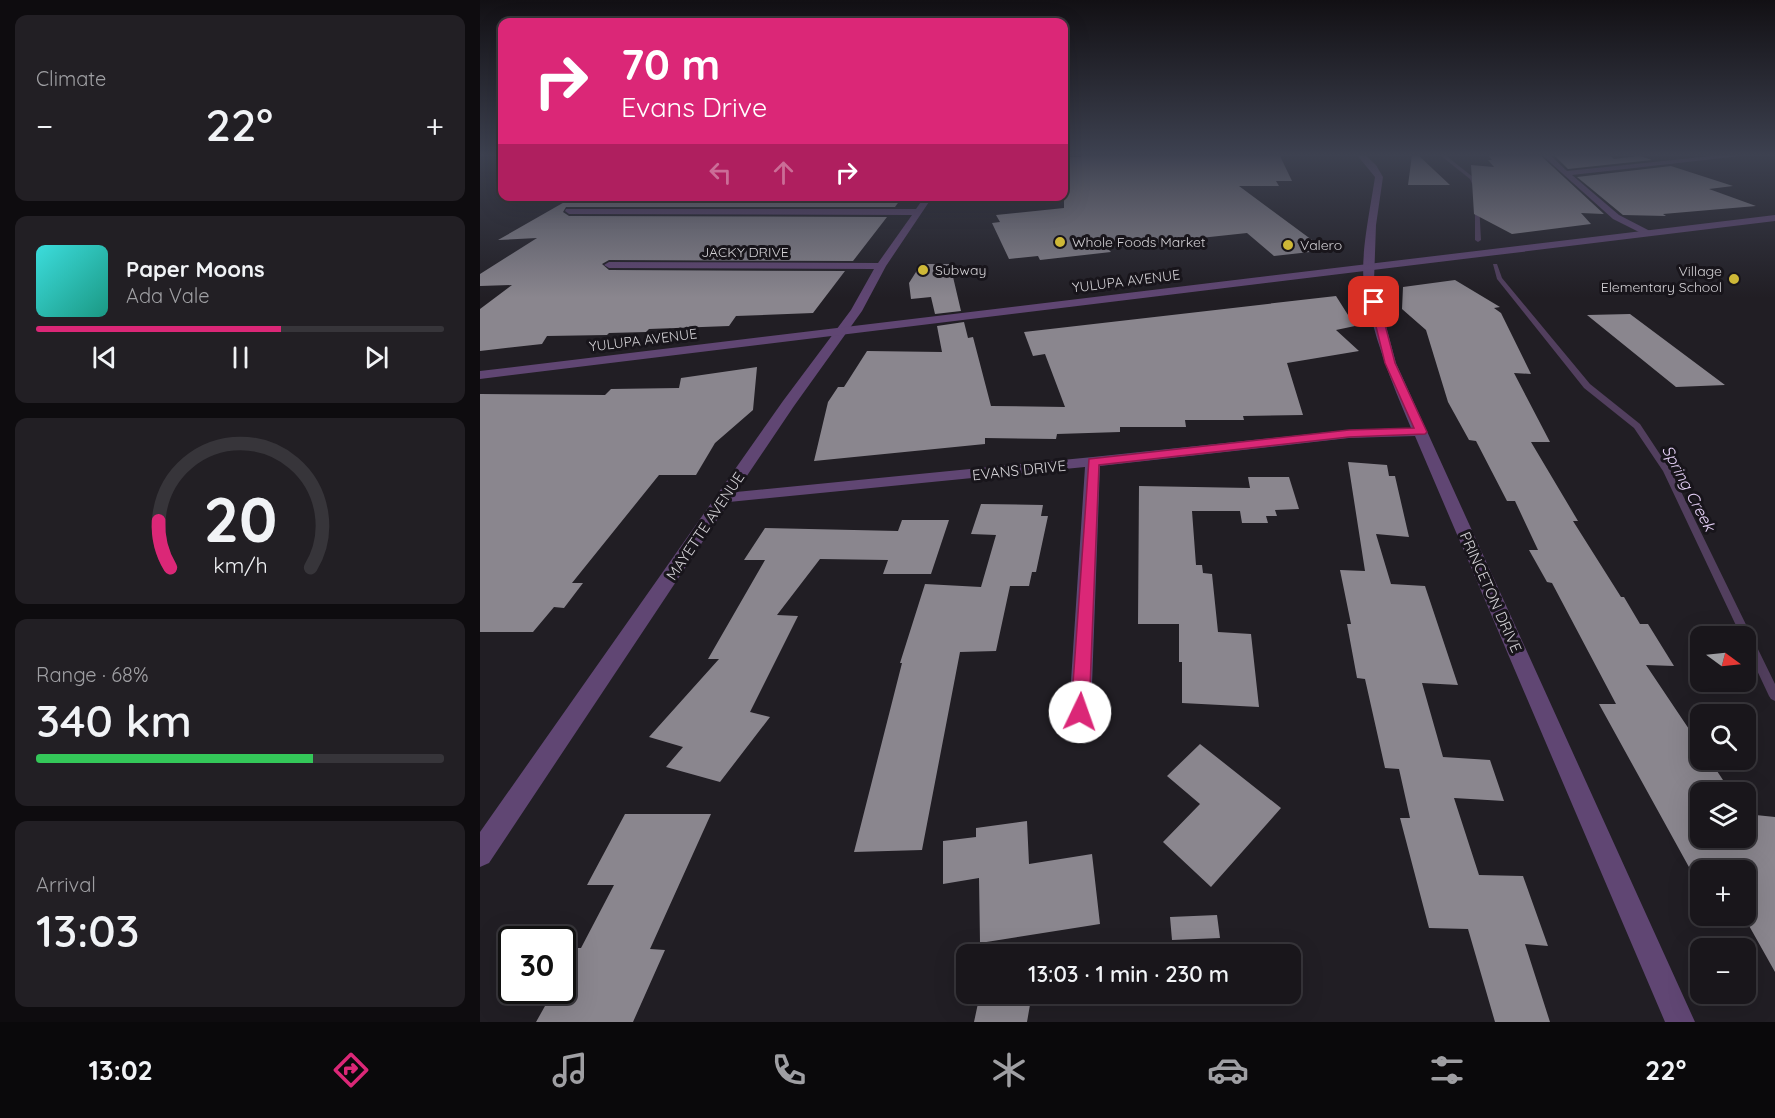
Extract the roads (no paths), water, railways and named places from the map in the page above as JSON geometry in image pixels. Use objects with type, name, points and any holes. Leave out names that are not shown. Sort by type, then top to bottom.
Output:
[{"type":"street","name":"MAYETTE AVENUE","points":[[480,854],[723,498],[856,311],[881,266],[924,203]]},
{"type":"street","name":"PRINCETON DRIVE","points":[[1375,203],[1369,281],[1390,363],[1680,1022]]},
{"type":"street","points":[[1600,203],[1616,217],[1647,233]]},
{"type":"street","points":[[569,211],[918,212]]},
{"type":"street","name":"YULUPA AVENUE","points":[[480,375],[1775,218]]},
{"type":"street","name":"JACKY DRIVE","points":[[609,265],[881,266]]},
{"type":"street","name":"EVANS DRIVE","points":[[723,498],[1093,462],[1349,434],[1421,432]]},
{"type":"street","points":[[1080,712],[1093,462]]},
{"type":"waterway","name":"Spring Creek","points":[[1477,203],[1478,240]]},
{"type":"waterway","name":"Spring Creek","points":[[1495,265],[1499,278],[1587,386],[1637,426],[1667,471],[1775,696]]},
{"type":"place","name":"Whole Foods Market","points":[[1060,242]]},
{"type":"place","name":"Valero","points":[[1288,245]]},
{"type":"place","name":"Subway","points":[[923,270]]},
{"type":"place","name":"Village Elementary School","points":[[1734,279]]}]
